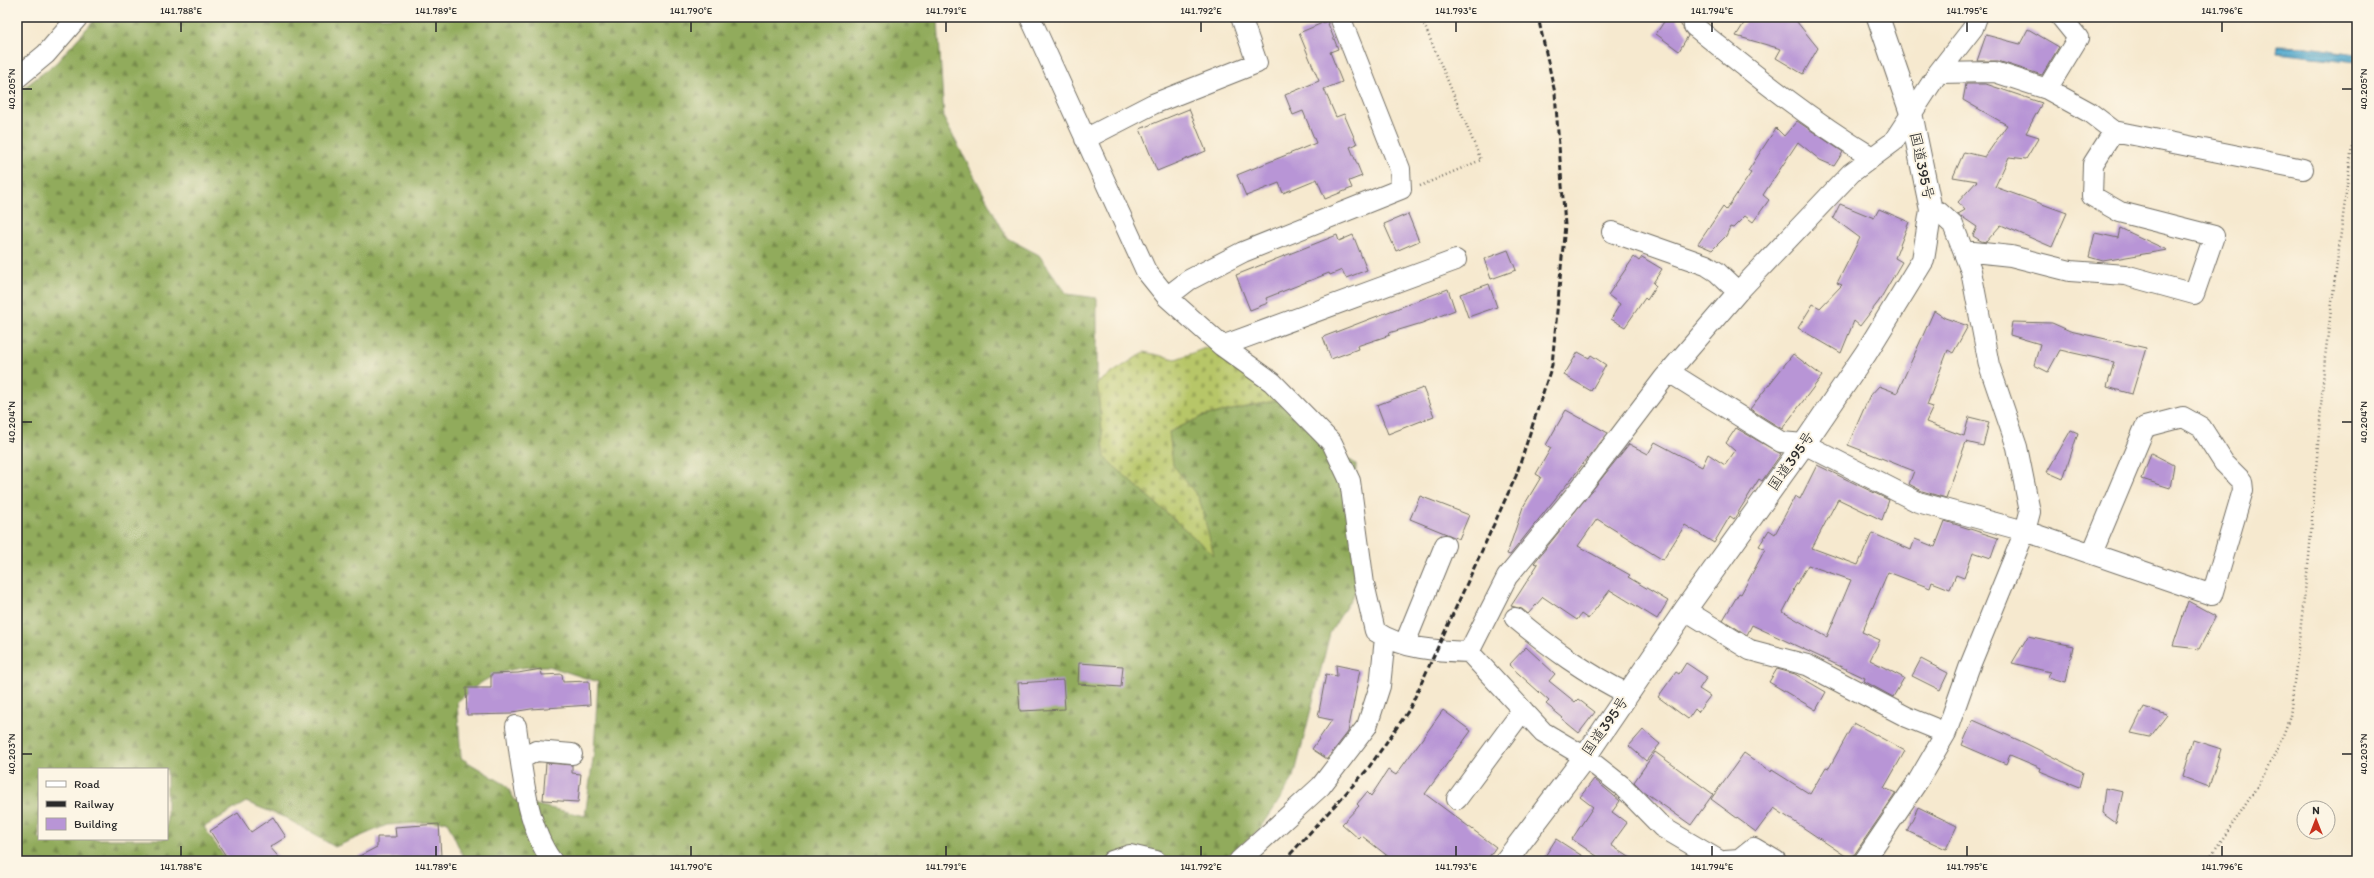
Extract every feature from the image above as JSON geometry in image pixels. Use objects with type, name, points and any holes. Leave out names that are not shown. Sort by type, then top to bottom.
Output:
[{"type":"highway","name":"国道395号","points":[[1506,861],[1585,757],[1685,610],[1804,444],[1866,353],[1923,260],[1931,210],[1911,114],[1878,17]]},
{"type":"street","points":[[17,78],[46,54],[78,17]]},
{"type":"street","points":[[1030,17],[1146,270],[1167,297],[1222,346],[1272,382],[1332,443],[1350,481],[1364,584],[1375,631],[1385,638],[1437,651],[1469,652],[1543,732],[1585,757],[1622,786],[1662,827],[1720,861]]},
{"type":"street","points":[[1085,139],[1153,104],[1257,63],[1241,17]]},
{"type":"street","points":[[1167,297],[1189,280],[1243,252],[1401,189],[1400,169],[1340,17]]},
{"type":"street","points":[[1693,17],[1694,26],[1726,52],[1817,122],[1872,157]]},
{"type":"street","points":[[1469,652],[1507,577],[1578,491],[1669,372],[1738,292],[1851,173],[1893,142],[1938,73],[1974,28],[1977,17]]},
{"type":"street","points":[[2047,88],[2078,38],[2062,17]]},
{"type":"street","points":[[1938,73],[1995,72],[2047,88],[2089,112],[2114,131],[2303,169]]},
{"type":"street","points":[[1964,251],[2011,256],[2070,271],[2125,276],[2194,294],[2214,236],[2120,212],[2092,196],[2093,164],[2114,131]]},
{"type":"street","points":[[1864,861],[1918,780],[1946,733],[1969,668],[2025,531],[2030,512],[2017,446],[1989,365],[1971,271],[1953,225],[1939,212],[1931,210]]},
{"type":"street","points":[[1612,232],[1706,265],[1717,272],[1738,292]]},
{"type":"street","points":[[1222,346],[1456,260]]},
{"type":"street","points":[[1669,372],[1781,442],[1804,444],[1918,502],[2025,531],[2212,595],[2243,490],[2242,481],[2224,463],[2201,426],[2183,417],[2145,426],[2093,551]]},
{"type":"street","points":[[1405,643],[1445,545]]},
{"type":"street","points":[[1685,610],[1750,650],[1807,665],[1907,717],[1946,733]]},
{"type":"street","points":[[1515,618],[1559,654],[1600,680],[1628,694]]},
{"type":"street","points":[[1238,861],[1321,786],[1367,726],[1380,686],[1385,638]]},
{"type":"street","points":[[1457,800],[1523,710]]},
{"type":"street","points":[[516,726],[525,784],[540,845],[552,861]]},
{"type":"street","points":[[521,759],[536,751],[572,754]]},
{"type":"street","points":[[1726,861],[1739,860],[1754,848],[1776,861]]},
{"type":"street","points":[[1112,861],[1130,855],[1156,861]]},
{"type":"path","points":[[1401,189],[1417,187],[1481,160],[1421,17]]},
{"type":"path","points":[[2207,861],[2253,794],[2285,733],[2290,716],[2309,557],[2325,357],[2357,107]]},
{"type":"green space","points":[[97,17],[940,17],[938,21],[944,119],[1007,238],[1039,255],[1067,294],[1097,298],[1097,383],[1105,458],[1213,554],[1199,498],[1172,465],[1169,432],[1203,416],[1278,400],[1324,444],[1356,464],[1355,592],[1330,633],[1294,777],[1260,830],[1220,861],[465,861],[447,821],[387,825],[335,847],[286,818],[246,802],[204,827],[225,858],[224,861],[17,861],[17,93],[56,63]],"holes":[[[548,666],[598,682],[594,752],[585,816],[515,800],[506,785],[461,758],[457,702],[468,692],[488,679],[508,670]]]},
{"type":"green space","points":[[1211,346],[1278,400],[1203,416],[1169,432],[1173,465],[1199,498],[1214,555],[1105,458],[1097,383],[1144,352],[1176,359]]},
{"type":"water","points":[[2277,46],[2308,47],[2357,54],[2357,62],[2276,53]]},
{"type":"building","points":[[1667,17],[1676,17],[1688,36],[1679,51],[1656,34]]},
{"type":"building","points":[[1748,17],[1793,17],[1818,48],[1803,74],[1776,58],[1781,49],[1736,36]]},
{"type":"building","points":[[1327,21],[1338,49],[1330,52],[1342,82],[1324,89],[1336,117],[1344,114],[1357,144],[1350,147],[1362,176],[1349,181],[1352,188],[1325,199],[1317,179],[1283,193],[1279,183],[1246,196],[1237,175],[1316,143],[1303,111],[1293,115],[1285,95],[1319,81],[1299,33]]},
{"type":"building","points":[[2028,29],[2059,47],[2042,75],[1998,61],[1977,61],[1986,35],[2020,44]]},
{"type":"building","points":[[1966,84],[1986,84],[2042,103],[2026,133],[2039,137],[2026,159],[2009,157],[1995,187],[2067,213],[2052,247],[2001,225],[1986,242],[1981,241],[1973,236],[1977,227],[1958,214],[1965,210],[1958,202],[1977,181],[1953,177],[1964,152],[1985,157],[2007,125],[1963,100]]},
{"type":"building","points":[[1189,109],[1206,151],[1157,171],[1140,129]]},
{"type":"building","points":[[1797,121],[1843,152],[1834,166],[1820,160],[1798,142],[1763,195],[1769,200],[1753,222],[1745,216],[1733,228],[1730,227],[1726,236],[1712,250],[1698,244],[1723,207],[1726,210],[1751,173],[1748,171],[1776,128],[1784,136]]},
{"type":"building","points":[[1840,204],[1874,218],[1879,209],[1909,222],[1895,258],[1902,262],[1879,301],[1860,326],[1854,321],[1841,353],[1798,328],[1813,304],[1820,308],[1842,285],[1837,283],[1860,238],[1833,218]]},
{"type":"building","points":[[1408,214],[1419,241],[1396,251],[1384,224]]},
{"type":"building","points":[[2120,228],[2167,250],[2103,261],[2089,257],[2095,233],[2118,238]]},
{"type":"building","points":[[1337,235],[1339,241],[1353,235],[1367,270],[1346,278],[1342,270],[1330,275],[1329,273],[1266,298],[1268,303],[1250,310],[1236,275]]},
{"type":"building","points":[[1508,250],[1516,270],[1491,279],[1484,259]]},
{"type":"building","points":[[1634,257],[1639,261],[1642,257],[1662,269],[1653,283],[1656,286],[1647,300],[1645,298],[1625,327],[1611,319],[1620,304],[1608,295]]},
{"type":"building","points":[[1489,284],[1497,307],[1468,317],[1460,294]]},
{"type":"building","points":[[1448,289],[1455,310],[1422,323],[1389,333],[1390,335],[1357,346],[1358,349],[1331,359],[1323,337]]},
{"type":"building","points":[[1934,311],[1945,318],[1968,326],[1953,353],[1948,350],[1927,405],[1933,407],[1926,422],[1964,436],[1969,417],[1989,422],[1983,446],[1966,442],[1946,498],[1922,491],[1909,484],[1914,471],[1848,445],[1869,397],[1879,386],[1897,393]]},
{"type":"building","points":[[2012,322],[2052,323],[2070,331],[2146,348],[2132,394],[2107,387],[2114,362],[2060,350],[2048,372],[2034,365],[2040,344],[2010,335]]},
{"type":"building","points":[[1578,352],[1589,358],[1591,355],[1606,365],[1591,391],[1564,375]]},
{"type":"building","points":[[1793,354],[1822,376],[1782,429],[1750,409]]},
{"type":"building","points":[[1423,388],[1434,416],[1388,434],[1377,405]]},
{"type":"building","points":[[1566,410],[1608,433],[1510,555],[1507,554],[1523,507],[1541,477],[1536,474],[1551,448],[1546,445]]},
{"type":"building","points":[[1736,428],[1781,454],[1762,481],[1759,479],[1734,519],[1730,516],[1714,543],[1685,525],[1663,560],[1597,519],[1578,546],[1630,575],[1628,577],[1668,601],[1657,619],[1610,590],[1588,619],[1581,614],[1577,620],[1543,597],[1528,614],[1522,609],[1511,606],[1538,564],[1534,563],[1629,444],[1648,454],[1655,442],[1702,467],[1708,454],[1725,465],[1735,451],[1726,443]]},
{"type":"building","points":[[2071,430],[2078,433],[2063,479],[2047,472]]},
{"type":"building","points":[[2151,453],[2174,465],[2170,488],[2142,479]]},
{"type":"building","points":[[1817,465],[1889,500],[1882,520],[1838,499],[1812,548],[1858,565],[1872,533],[1911,550],[1915,539],[1935,547],[1945,521],[1998,538],[1991,558],[1973,552],[1964,578],[1956,575],[1950,589],[1932,582],[1930,588],[1888,572],[1862,632],[1880,640],[1870,660],[1904,678],[1893,697],[1864,681],[1865,678],[1752,625],[1747,635],[1723,620],[1739,593],[1741,594],[1761,557],[1765,549],[1759,546],[1769,530],[1775,534],[1795,496],[1800,499]],"holes":[[[1808,565],[1851,580],[1827,637],[1783,612],[1794,591],[1793,590]]]},
{"type":"building","points":[[1420,496],[1469,515],[1459,539],[1410,519]]},
{"type":"building","points":[[2188,601],[2216,616],[2199,649],[2173,646]]},
{"type":"building","points":[[2028,636],[2073,646],[2066,682],[2048,677],[2050,672],[2012,663]]},
{"type":"building","points":[[1526,647],[1555,674],[1549,681],[1575,702],[1578,699],[1595,712],[1579,733],[1546,704],[1549,701],[1509,665]]},
{"type":"building","points":[[1921,659],[1948,673],[1940,690],[1912,676]]},
{"type":"building","points":[[1079,663],[1123,666],[1121,687],[1078,684]]},
{"type":"building","points":[[1686,663],[1707,677],[1699,689],[1710,696],[1698,712],[1695,709],[1688,719],[1658,697],[1676,672],[1679,674]]},
{"type":"building","points":[[1336,665],[1360,670],[1348,732],[1327,759],[1312,749],[1332,720],[1318,717],[1326,674],[1337,676]]},
{"type":"building","points":[[541,669],[542,675],[562,674],[563,682],[589,681],[590,705],[531,709],[512,712],[512,714],[467,715],[466,688],[491,688],[491,674],[518,673]]},
{"type":"building","points":[[1777,669],[1795,674],[1826,692],[1816,710],[1769,682]]},
{"type":"building","points":[[1063,680],[1065,709],[1020,711],[1018,683]]},
{"type":"building","points":[[2144,707],[2167,715],[2150,737],[2131,733]]},
{"type":"building","points":[[1443,710],[1471,731],[1425,794],[1496,847],[1486,861],[1394,861],[1362,836],[1359,839],[1342,824],[1359,806],[1357,804],[1367,792],[1371,796],[1388,770],[1396,775]]},
{"type":"building","points":[[1973,720],[2025,743],[2083,772],[2079,787],[2040,771],[2041,768],[2010,755],[2006,764],[1962,745]]},
{"type":"building","points":[[1854,723],[1905,751],[1884,788],[1896,793],[1854,855],[1853,861],[1774,808],[1756,832],[1711,799],[1744,753],[1771,772],[1772,770],[1810,794],[1826,767],[1829,768]]},
{"type":"building","points":[[1643,730],[1660,744],[1646,761],[1629,746]]},
{"type":"building","points":[[2193,740],[2221,749],[2209,787],[2183,777]]},
{"type":"building","points":[[1655,752],[1713,794],[1691,825],[1643,791],[1634,782]]},
{"type":"building","points":[[546,763],[572,765],[572,773],[581,774],[578,802],[543,800]]},
{"type":"building","points":[[1594,779],[1620,801],[1612,812],[1627,823],[1611,845],[1635,861],[1604,861],[1572,839],[1593,807],[1580,797]]},
{"type":"building","points":[[2105,788],[2123,792],[2116,823],[2102,813]]},
{"type":"building","points":[[1918,807],[1957,826],[1946,849],[1907,831]]},
{"type":"building","points":[[238,813],[251,832],[273,817],[286,837],[270,847],[282,861],[229,861],[210,831]]},
{"type":"building","points":[[439,824],[441,856],[350,861],[377,847],[377,837],[396,837],[395,827]]},
{"type":"building","points":[[1556,839],[1590,861],[1542,861]]},
{"type":"railway","points":[[1284,861],[1367,770],[1409,710],[1516,476],[1552,365],[1565,225],[1555,93],[1538,17]]}]
